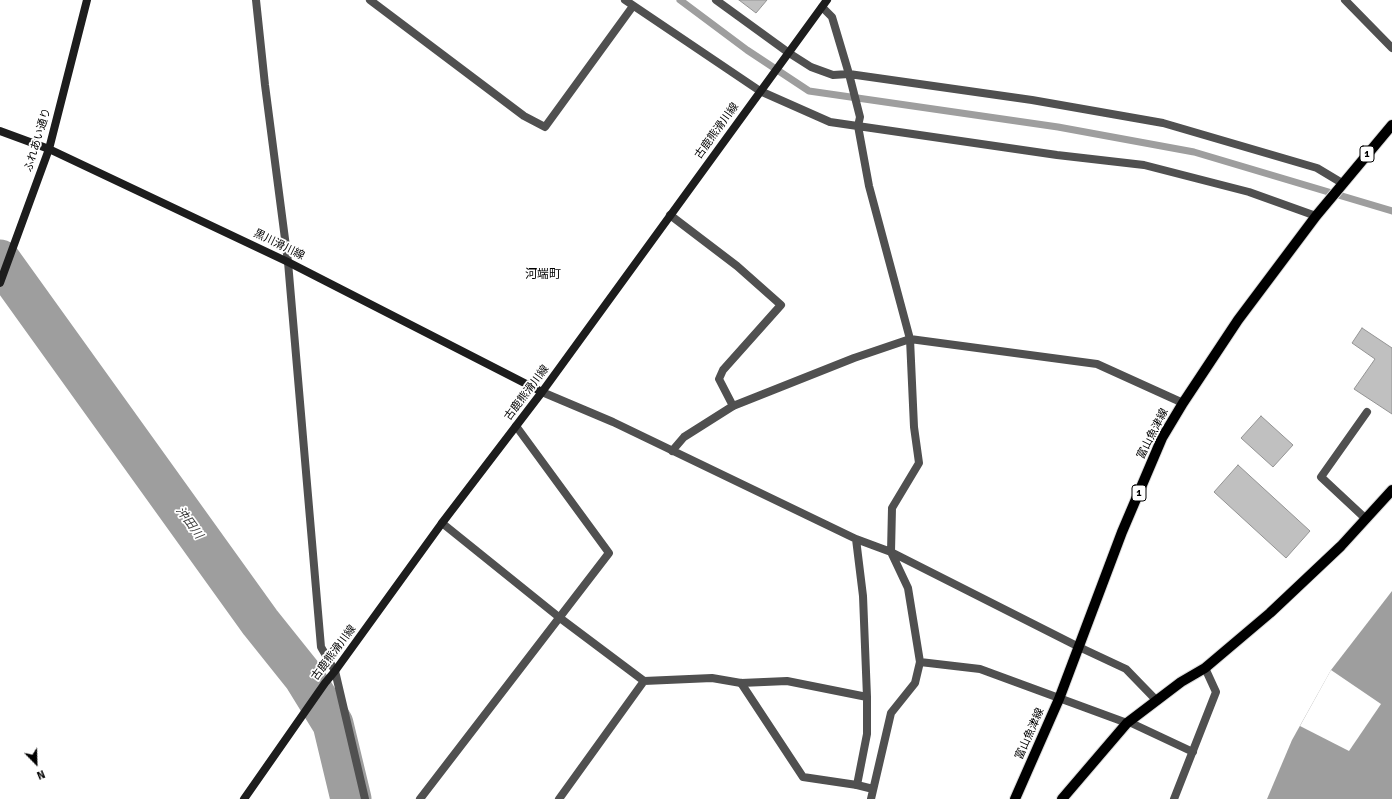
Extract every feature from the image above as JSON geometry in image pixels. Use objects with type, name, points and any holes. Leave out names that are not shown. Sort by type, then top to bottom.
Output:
[{"type":"main road","name":"ふれあい通り","points":[[0,283],[49,149],[87,0]]},
{"type":"main road","name":"古鹿熊滑川線","points":[[244,799],[325,683],[442,523],[542,392],[825,3]]},
{"type":"main road","name":"富山魚津線","points":[[1015,799],[1059,699],[1122,532],[1162,438],[1183,403],[1238,320],[1342,183],[1392,125]]},
{"type":"main road","name":"黒川滑川線","points":[[0,131],[49,149],[288,262],[542,392]]},
{"type":"main road","points":[[1062,799],[1128,722],[1181,682],[1205,668],[1270,613],[1341,546],[1392,490]]},
{"type":"street","points":[[256,0],[265,85],[288,262],[321,647],[335,671],[365,799]]},
{"type":"street","points":[[370,0],[524,116],[545,127],[633,6]]},
{"type":"street","points":[[625,0],[760,91],[830,122],[1057,155],[1144,165],[1248,192],[1316,216]]},
{"type":"street","points":[[716,0],[811,67],[825,72],[833,74],[849,74],[1032,100],[1163,123],[1317,168],[1342,183]]},
{"type":"street","points":[[1345,0],[1392,48]]},
{"type":"street","points":[[825,3],[832,18],[860,117],[858,126],[869,186],[910,339],[914,427],[919,463],[892,508],[891,552],[908,588],[920,662],[915,683],[891,713],[871,799]]},
{"type":"street","points":[[670,215],[737,266],[781,305],[723,370],[719,379],[733,406]]},
{"type":"street","points":[[672,451],[684,437],[733,406],[854,358],[910,339],[1097,364],[1183,403]]},
{"type":"street","points":[[542,392],[613,422],[856,539],[891,552],[1079,647],[1126,669],[1157,701]]},
{"type":"street","points":[[1366,519],[1321,478],[1367,412]]},
{"type":"street","points":[[420,799],[609,553],[516,426]]},
{"type":"street","points":[[442,523],[560,618],[644,681],[712,678],[741,684],[787,681],[867,697]]},
{"type":"street","points":[[856,539],[863,596],[867,697],[866,734],[858,785]]},
{"type":"street","points":[[920,662],[980,669],[1059,699],[1128,722],[1193,752]]},
{"type":"street","points":[[1174,799],[1216,692],[1205,668]]},
{"type":"street","points":[[559,799],[644,681]]},
{"type":"street","points":[[741,684],[803,777],[858,785],[873,789]]},
{"type":"shaded area","points":[[1392,591],[1392,799],[1267,799],[1292,740],[1331,670]]},
{"type":"pier","points":[[1331,670],[1381,704],[1349,751],[1300,726]]},
{"type":"building","points":[[739,0],[767,0],[756,13]]},
{"type":"building","points":[[1362,328],[1392,348],[1392,414],[1354,389],[1375,359],[1352,343]]},
{"type":"building","points":[[1261,416],[1293,445],[1273,467],[1241,438]]},
{"type":"building","points":[[1238,465],[1310,531],[1286,558],[1214,492]]},
{"type":"waterway","points":[[680,0],[747,50],[809,91],[1058,127],[1194,152],[1392,211]]},
{"type":"waterway","name":"沖田川","points":[[0,260],[260,622],[304,677],[333,724],[351,799]]},
{"type":"district","name":"河端町","points":[[543,275]]}]
